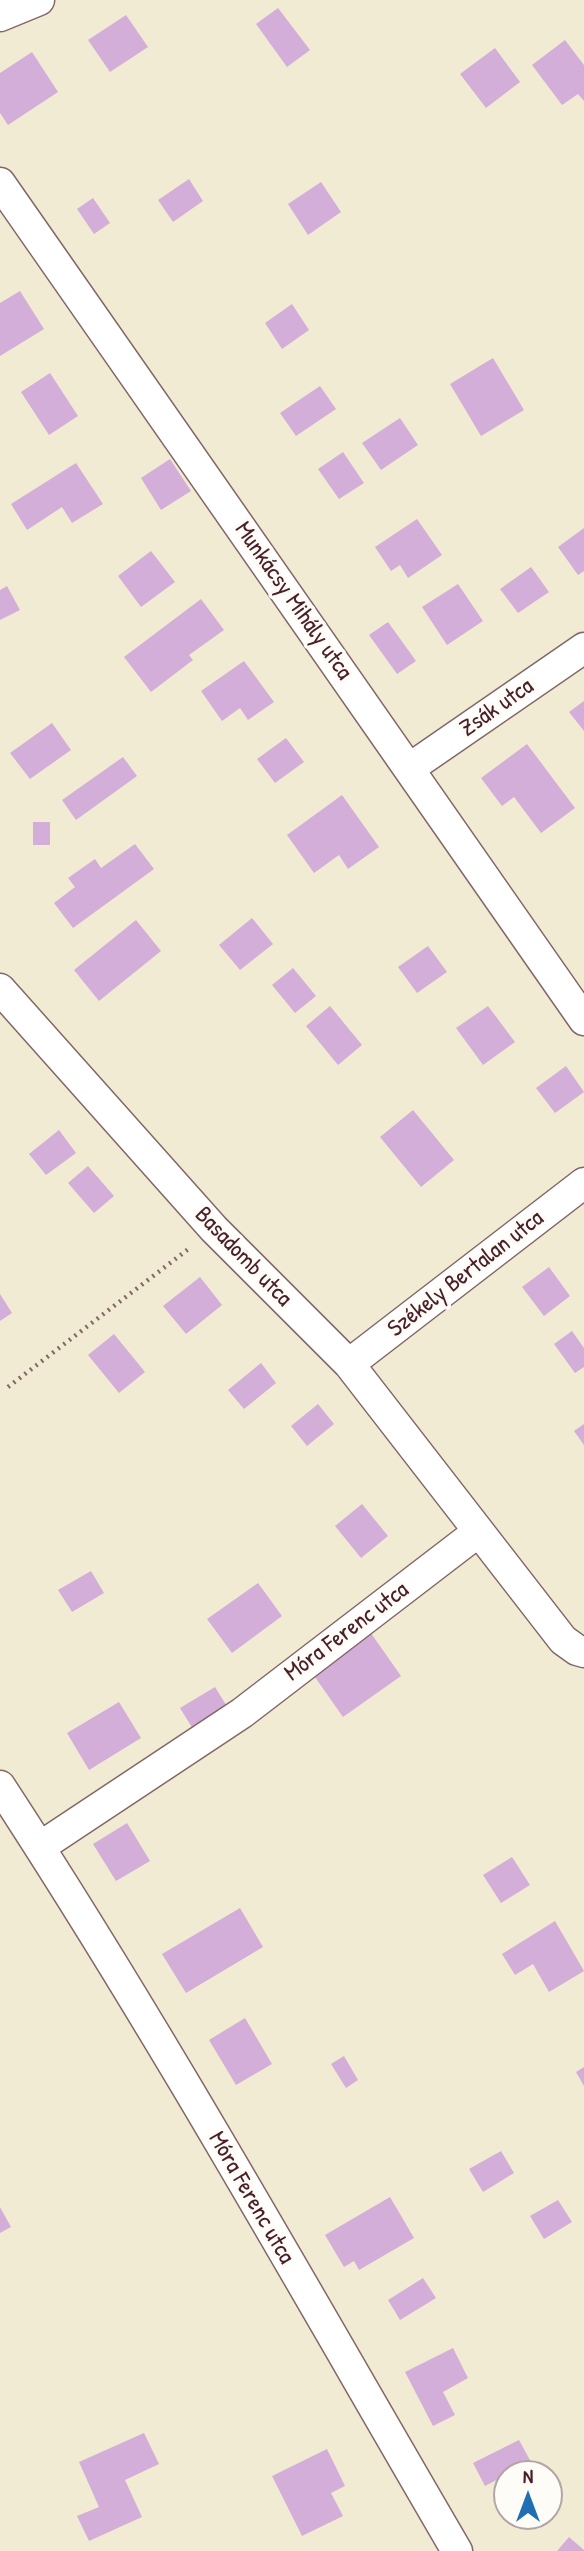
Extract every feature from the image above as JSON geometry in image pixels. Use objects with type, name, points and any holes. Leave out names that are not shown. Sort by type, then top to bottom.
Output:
[{"type":"street","points":[[0,16],[40,0]]},
{"type":"street","name":"Munkácsy Mihály utca","points":[[0,183],[584,1020]]},
{"type":"street","name":"Zsák utca","points":[[410,768],[584,648]]},
{"type":"street","name":"Basadomb utca","points":[[0,989],[214,1229],[349,1364],[563,1640],[584,1652]]},
{"type":"street","name":"Székely Bertalan utca","points":[[349,1364],[584,1183]]},
{"type":"street","name":"Móra Ferenc utca","points":[[40,1847],[242,1713],[478,1532]]},
{"type":"street","name":"Móra Ferenc utca","points":[[0,1786],[203,2115],[457,2551]]},
{"type":"path","points":[[8,1387],[214,1229]]},
{"type":"building","points":[[278,8],[310,50],[287,67],[256,24]]},
{"type":"building","points":[[126,15],[148,47],[110,72],[88,40]]},
{"type":"building","points":[[565,40],[584,65],[584,101],[578,94],[562,105],[532,65]]},
{"type":"building","points":[[495,48],[520,82],[486,108],[460,74]]},
{"type":"building","points":[[32,52],[58,92],[8,125],[0,113],[0,73]]},
{"type":"building","points":[[189,179],[203,201],[173,222],[158,200]]},
{"type":"building","points":[[321,182],[341,212],[308,235],[288,204]]},
{"type":"building","points":[[93,198],[110,223],[94,234],[77,209]]},
{"type":"building","points":[[20,291],[44,329],[0,356],[0,303]]},
{"type":"building","points":[[292,304],[309,330],[282,349],[265,323]]},
{"type":"building","points":[[493,358],[524,410],[481,436],[450,384]]},
{"type":"building","points":[[50,373],[78,416],[49,435],[21,392]]},
{"type":"building","points":[[320,386],[336,409],[296,436],[280,413]]},
{"type":"building","points":[[400,418],[418,445],[381,470],[362,443]]},
{"type":"building","points":[[343,452],[364,483],[339,499],[318,469]]},
{"type":"building","points":[[170,459],[191,491],[161,510],[141,478]]},
{"type":"building","points":[[76,463],[103,504],[72,523],[62,507],[27,530],[11,504]]},
{"type":"building","points":[[417,519],[442,555],[408,578],[400,565],[391,571],[375,547]]},
{"type":"building","points":[[584,528],[584,571],[578,575],[558,547]]},
{"type":"building","points":[[151,551],[175,582],[141,607],[118,576]]},
{"type":"building","points":[[531,567],[549,592],[518,613],[500,589]]},
{"type":"building","points":[[458,584],[483,621],[447,645],[422,607]]},
{"type":"building","points":[[7,586],[20,610],[0,620],[0,590]]},
{"type":"building","points":[[201,599],[224,630],[189,655],[193,660],[151,692],[124,657]]},
{"type":"building","points":[[388,622],[416,661],[397,674],[369,635]]},
{"type":"building","points":[[244,661],[274,702],[248,720],[240,708],[222,721],[201,691]]},
{"type":"building","points":[[584,701],[584,731],[569,712]]},
{"type":"building","points":[[52,723],[71,750],[30,779],[10,753]]},
{"type":"building","points":[[286,738],[304,762],[275,783],[257,759]]},
{"type":"building","points":[[527,744],[575,808],[541,833],[514,797],[502,806],[481,778]]},
{"type":"building","points":[[123,757],[137,776],[76,820],[62,800]]},
{"type":"building","points":[[342,795],[379,847],[348,869],[339,855],[314,873],[287,835]]},
{"type":"building","points":[[33,822],[50,822],[50,845],[33,845]]},
{"type":"building","points":[[135,844],[154,869],[73,928],[54,903],[75,887],[68,878],[95,859],[101,868]]},
{"type":"building","points":[[252,918],[273,944],[240,970],[219,945]]},
{"type":"building","points":[[136,920],[161,951],[99,1001],[74,970]]},
{"type":"building","points":[[428,946],[447,972],[417,993],[398,967]]},
{"type":"building","points":[[293,968],[316,996],[295,1013],[272,985]]},
{"type":"building","points":[[330,1006],[362,1045],[338,1065],[306,1026]]},
{"type":"building","points":[[488,1006],[515,1042],[483,1065],[456,1028]]},
{"type":"building","points":[[566,1066],[584,1092],[555,1113],[536,1088]]},
{"type":"building","points":[[413,1110],[454,1160],[421,1187],[380,1137]]},
{"type":"building","points":[[59,1130],[76,1153],[46,1175],[29,1154]]},
{"type":"building","points":[[88,1166],[114,1196],[94,1213],[68,1183]]},
{"type":"building","points":[[549,1267],[570,1296],[544,1316],[522,1287]]},
{"type":"building","points":[[200,1277],[222,1305],[186,1334],[163,1306]]},
{"type":"building","points":[[0,1294],[12,1313],[0,1321]]},
{"type":"building","points":[[572,1331],[584,1348],[584,1367],[575,1373],[554,1344]]},
{"type":"building","points":[[114,1334],[145,1372],[119,1393],[88,1355]]},
{"type":"building","points":[[261,1363],[276,1383],[244,1409],[228,1390]]},
{"type":"building","points":[[318,1404],[334,1424],[307,1446],[291,1426]]},
{"type":"building","points":[[584,1424],[584,1445],[574,1431]]},
{"type":"building","points":[[362,1504],[388,1536],[361,1558],[335,1526]]},
{"type":"building","points":[[91,1571],[104,1593],[72,1612],[58,1590]]},
{"type":"building","points":[[258,1583],[282,1616],[232,1653],[207,1619]]},
{"type":"building","points":[[368,1629],[401,1676],[343,1717],[310,1670]]},
{"type":"building","points":[[215,1687],[228,1708],[193,1729],[180,1708]]},
{"type":"building","points":[[119,1702],[141,1738],[89,1770],[67,1733]]},
{"type":"building","points":[[127,1823],[150,1861],[116,1881],[93,1844]]},
{"type":"building","points":[[512,1857],[530,1885],[501,1903],[483,1875]]},
{"type":"building","points":[[240,1908],[263,1947],[186,1993],[162,1954]]},
{"type":"building","points":[[555,1921],[584,1971],[549,1992],[533,1964],[515,1975],[502,1954]]},
{"type":"building","points":[[245,2018],[272,2064],[236,2085],[209,2040]]},
{"type":"building","points":[[344,2056],[358,2080],[346,2088],[331,2064]]},
{"type":"building","points":[[584,2067],[584,2086],[576,2072]]},
{"type":"building","points":[[501,2151],[514,2173],[483,2192],[469,2169]]},
{"type":"building","points":[[390,2197],[414,2238],[359,2270],[354,2261],[344,2267],[325,2235]]},
{"type":"building","points":[[558,2200],[572,2222],[544,2239],[530,2216]]},
{"type":"building","points":[[0,2207],[11,2227],[0,2233]]},
{"type":"building","points":[[423,2278],[436,2298],[400,2320],[388,2300]]},
{"type":"building","points":[[453,2348],[468,2378],[443,2392],[455,2415],[433,2426],[405,2372]]},
{"type":"building","points":[[144,2433],[159,2464],[125,2480],[142,2517],[89,2541],[77,2516],[99,2507],[79,2462]]},
{"type":"building","points":[[519,2440],[530,2460],[493,2460],[493,2482],[485,2486],[473,2463]]},
{"type":"building","points":[[327,2449],[345,2486],[331,2493],[343,2516],[302,2536],[272,2476]]},
{"type":"building","points":[[569,2537],[584,2550],[584,2551],[557,2551]]}]
